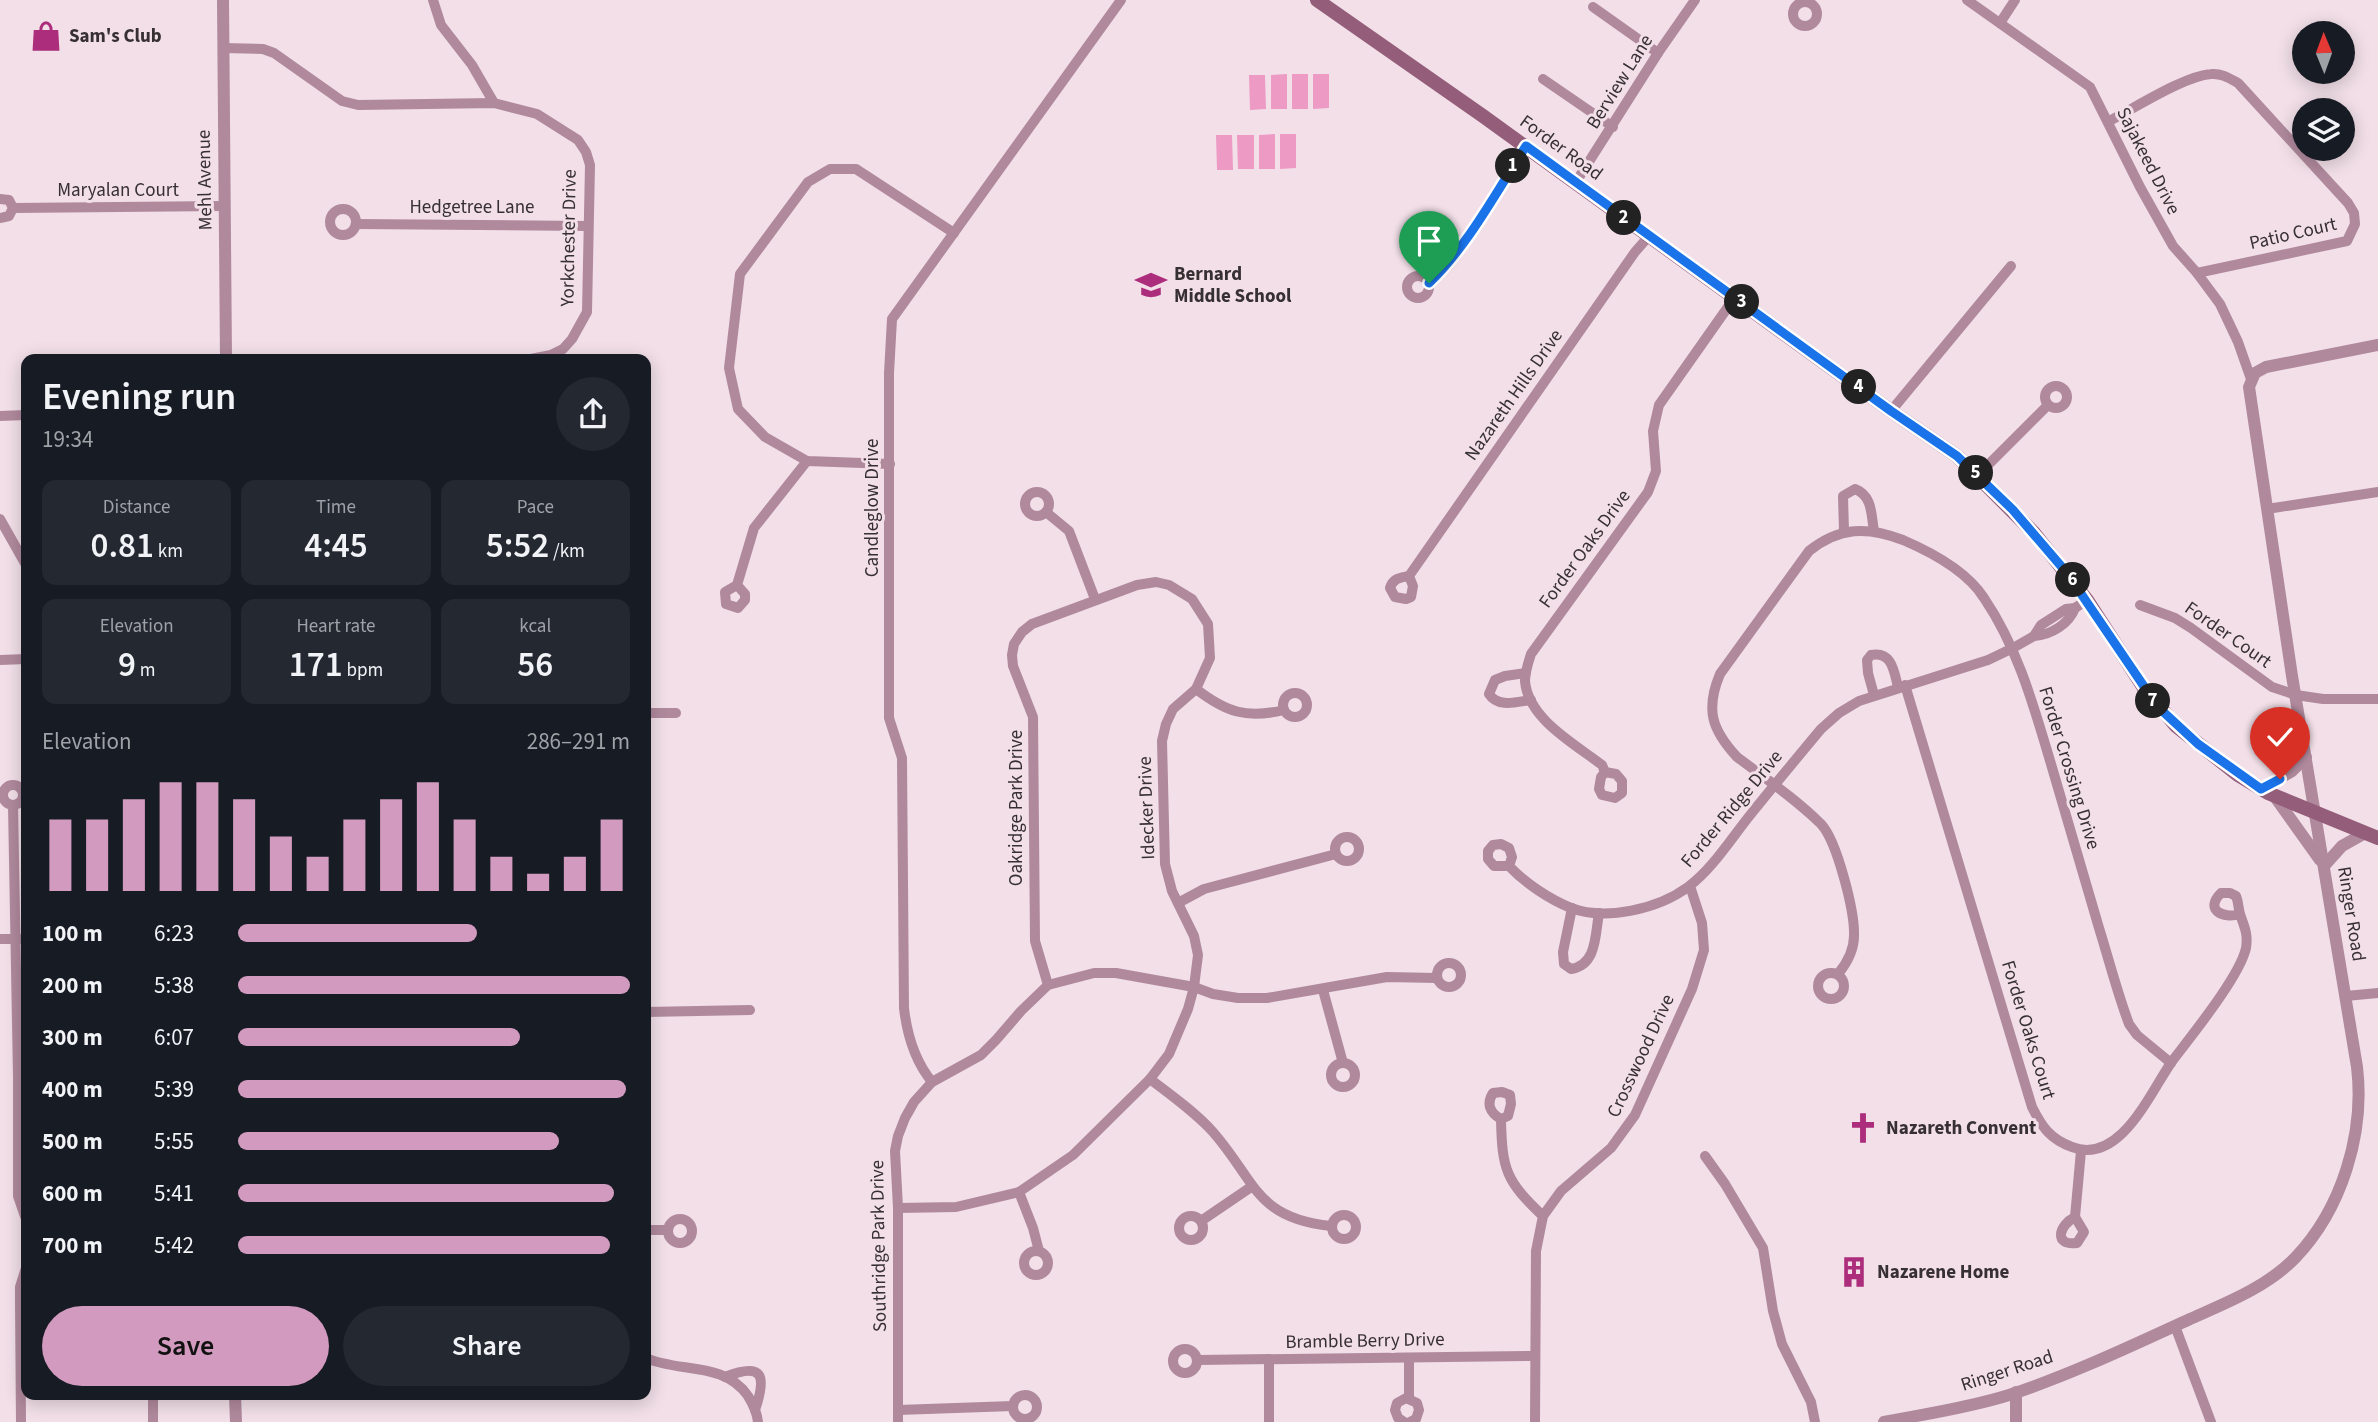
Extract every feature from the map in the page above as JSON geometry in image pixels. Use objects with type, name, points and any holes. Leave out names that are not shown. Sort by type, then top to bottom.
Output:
[{"type":"main road","name":"Forder Road","points":[[1317,0],[1526,146],[1957,456],[2034,533],[2081,604],[2158,707],[2198,744],[2275,797],[2372,836]]},
{"type":"street","name":"Mehl Avenue","points":[[223,0],[226,354]]},
{"type":"street","points":[[433,0],[441,25],[472,65],[494,103]]},
{"type":"street","name":"Candleglow Drive","points":[[932,1082],[911,1044],[906,1030],[904,1009],[902,758],[889,718],[889,373],[892,319],[1121,0]]},
{"type":"street","name":"Berview Lane","points":[[1576,183],[1658,53],[1695,0]]},
{"type":"street","points":[[1784,0],[1796,7]]},
{"type":"street","name":"Sajakeed Drive","points":[[1967,0],[2090,87],[2173,246],[2197,272],[2220,304],[2251,379]]},
{"type":"street","points":[[2000,23],[2015,0]]},
{"type":"street","points":[[1593,7],[1658,53]]},
{"type":"street","name":"Yorkchester Drive","points":[[223,48],[263,49],[274,53],[342,101],[358,105],[494,103],[537,114],[578,140],[590,165],[587,312],[572,339],[563,349],[553,354]]},
{"type":"street","name":"Patio Court","points":[[2109,121],[2187,81],[2211,74],[2226,76],[2238,83],[2340,191],[2354,213],[2355,224],[2347,242],[2197,272]]},
{"type":"street","points":[[1544,79],[1613,127]]},
{"type":"street","points":[[1428,282],[1443,268],[1489,206],[1526,146]]},
{"type":"street","points":[[890,464],[807,461],[765,437],[738,409],[729,368],[740,274],[808,182],[830,169],[856,169],[954,233]]},
{"type":"street","points":[[0,199],[9,200],[13,208],[9,216],[0,218]]},
{"type":"street","name":"Maryalan Court","points":[[13,208],[224,206]]},
{"type":"street","name":"Hedgetree Lane","points":[[357,224],[587,226]]},
{"type":"street","name":"Nazareth Hills Drive","points":[[1409,576],[1635,252],[1649,236]]},
{"type":"street","points":[[1891,411],[2011,266]]},
{"type":"street","name":"Forder Oaks Drive","points":[[1526,673],[1531,654],[1648,492],[1656,471],[1653,431],[1659,405],[1735,298]]},
{"type":"street","points":[[2251,379],[2259,369],[2266,367],[2378,345]]},
{"type":"street","name":"Ringer Road","points":[[1884,1422],[2016,1392],[2175,1326],[2251,1290],[2286,1267],[2315,1234],[2330,1207],[2350,1155],[2360,1099],[2357,1067],[2249,401],[2251,379]]},
{"type":"street","points":[[1978,475],[2048,405]]},
{"type":"street","points":[[0,416],[21,415]]},
{"type":"street","points":[[737,585],[754,528],[807,461]]},
{"type":"street","points":[[1844,531],[1843,496],[1855,489],[1864,492],[1869,501],[1874,531]]},
{"type":"street","points":[[2267,509],[2378,492]]},
{"type":"street","points":[[1046,512],[1069,531],[1095,599]]},
{"type":"street","points":[[0,519],[21,556]]},
{"type":"street","name":"Forder Crossing Drive","points":[[1838,974],[1846,964],[1854,938],[1854,926],[1838,854],[1822,826],[1737,757],[1719,734],[1712,715],[1714,691],[1720,674],[1808,551],[1844,531],[1874,531],[1930,553],[1965,578],[1983,596],[2013,648],[2037,716],[2129,1024],[2137,1035],[2171,1063]]},
{"type":"street","name":"Idecker Drive","points":[[898,1208],[956,1207],[1019,1192],[1073,1155],[1150,1079],[1169,1054],[1188,1009],[1198,955],[1194,936],[1172,891],[1165,864],[1162,741],[1173,709],[1196,689],[1210,658],[1211,638],[1208,624],[1192,599],[1181,591],[1156,582],[1137,585],[1095,599]]},
{"type":"street","name":"Oakridge Park Drive","points":[[1048,985],[1035,941],[1033,717],[1013,666],[1012,655],[1014,644],[1032,624],[1095,599]]},
{"type":"street","name":"Forder Ridge Drive","points":[[1509,866],[1519,877],[1572,908],[1599,913],[1656,905],[1690,886],[1830,721],[1859,701],[1874,695],[1988,660],[2034,635],[2041,625],[2066,609],[2081,604]]},
{"type":"street","name":"Forder Court","points":[[2140,605],[2175,618],[2272,687],[2296,695],[2323,699],[2378,699]]},
{"type":"street","points":[[1874,695],[1867,660],[1871,655],[1879,653],[1886,656],[1902,686]]},
{"type":"street","points":[[0,660],[21,659]]},
{"type":"street","points":[[1531,700],[1500,703],[1493,700],[1489,694],[1496,680],[1526,673],[1525,684],[1531,700],[1534,709],[1545,721],[1602,765],[1605,772]]},
{"type":"street","name":"Forder Oaks Court","points":[[1902,686],[2032,1107],[2042,1128],[2058,1142],[2081,1151]]},
{"type":"street","points":[[1196,689],[1217,705],[1241,714],[1264,715],[1284,710]]},
{"type":"street","points":[[651,713],[676,713]]},
{"type":"street","points":[[2261,789],[2292,771],[2306,757]]},
{"type":"street","points":[[2275,797],[2324,866],[2342,846],[2372,836]]},
{"type":"street","points":[[13,805],[21,939],[18,1196],[21,1205]]},
{"type":"street","points":[[1178,903],[1204,889],[1336,854]]},
{"type":"street","name":"Crosswood Drive","points":[[1535,1422],[1536,1251],[1543,1216],[1561,1191],[1611,1148],[1636,1115],[1692,989],[1704,950],[1702,923],[1690,886]]},
{"type":"street","points":[[1572,908],[1563,952],[1564,964],[1571,969],[1581,967],[1589,961],[1599,913]]},
{"type":"street","points":[[2075,1217],[2081,1151],[2102,1147],[2124,1133],[2149,1101],[2171,1063],[2237,970],[2246,949],[2247,931],[2239,914]]},
{"type":"street","points":[[0,939],[21,939]]},
{"type":"street","name":"Southridge Park Drive","points":[[898,1422],[898,1208],[895,1152],[898,1136],[914,1102],[932,1082],[981,1055],[1048,985],[1094,973],[1116,972],[1194,987],[1213,994],[1252,998],[1283,996],[1387,977],[1437,978]]},
{"type":"street","points":[[1323,989],[1343,1063]]},
{"type":"street","points":[[2346,996],[2378,993]]},
{"type":"street","points":[[651,1012],[750,1010]]},
{"type":"street","points":[[1150,1079],[1195,1113],[1215,1134],[1251,1187],[1284,1214],[1310,1224],[1331,1226]]},
{"type":"street","points":[[1501,1119],[1501,1149],[1510,1180],[1543,1216]]},
{"type":"street","points":[[1705,1156],[1762,1248],[1782,1344],[1811,1402],[1815,1422]]},
{"type":"street","points":[[1201,1221],[1251,1187]]},
{"type":"street","points":[[1019,1192],[1033,1228],[1038,1251]]},
{"type":"street","points":[[651,1230],[668,1230]]},
{"type":"street","points":[[21,1284],[21,1422]]},
{"type":"street","points":[[2175,1326],[2210,1422]]},
{"type":"street","name":"Bramble Berry Drive","points":[[1197,1360],[1534,1356]]},
{"type":"street","points":[[1409,1358],[1409,1399]]},
{"type":"street","points":[[1269,1359],[1269,1422]]},
{"type":"street","points":[[651,1360],[704,1369],[725,1377],[744,1391],[756,1416]]},
{"type":"street","points":[[725,1377],[745,1370],[755,1371],[760,1375],[762,1383],[756,1416]]},
{"type":"street","points":[[2016,1392],[2016,1422]]},
{"type":"street","points":[[1404,1422],[1396,1416],[1396,1407],[1401,1400],[1409,1399],[1416,1403],[1419,1410],[1416,1419],[1410,1422]]},
{"type":"street","points":[[153,1400],[153,1422]]},
{"type":"street","points":[[235,1400],[236,1422]]},
{"type":"street","points":[[898,1410],[1013,1406]]},
{"type":"shaded area","points":[[1287,74],[1287,109],[1271,109],[1271,75]]},
{"type":"shaded area","points":[[1292,74],[1308,74],[1308,109],[1292,109]]},
{"type":"shaded area","points":[[1313,74],[1329,74],[1329,108],[1313,109]]},
{"type":"shaded area","points":[[1249,75],[1265,75],[1266,109],[1250,110]]},
{"type":"shaded area","points":[[1275,134],[1275,169],[1259,169],[1259,135]]},
{"type":"shaded area","points":[[1280,134],[1296,134],[1296,168],[1280,169]]},
{"type":"shaded area","points":[[1216,135],[1232,135],[1233,170],[1217,170]]},
{"type":"shaded area","points":[[1237,135],[1254,135],[1254,169],[1238,169]]},
{"type":"place","name":"Sam's Club","points":[[46,36]]},
{"type":"place","name":"Bernard Middle School","points":[[1151,285]]},
{"type":"place","name":"Nazareth Convent","points":[[1863,1128]]},
{"type":"place","name":"Nazarene Home","points":[[1854,1272]]},
{"type":"route","points":[[1429,283],[1489,206],[1526,146],[1957,456],[2013,510],[2067,573],[2132,672],[2176,726],[2223,764],[2261,789],[2280,779]]}]
